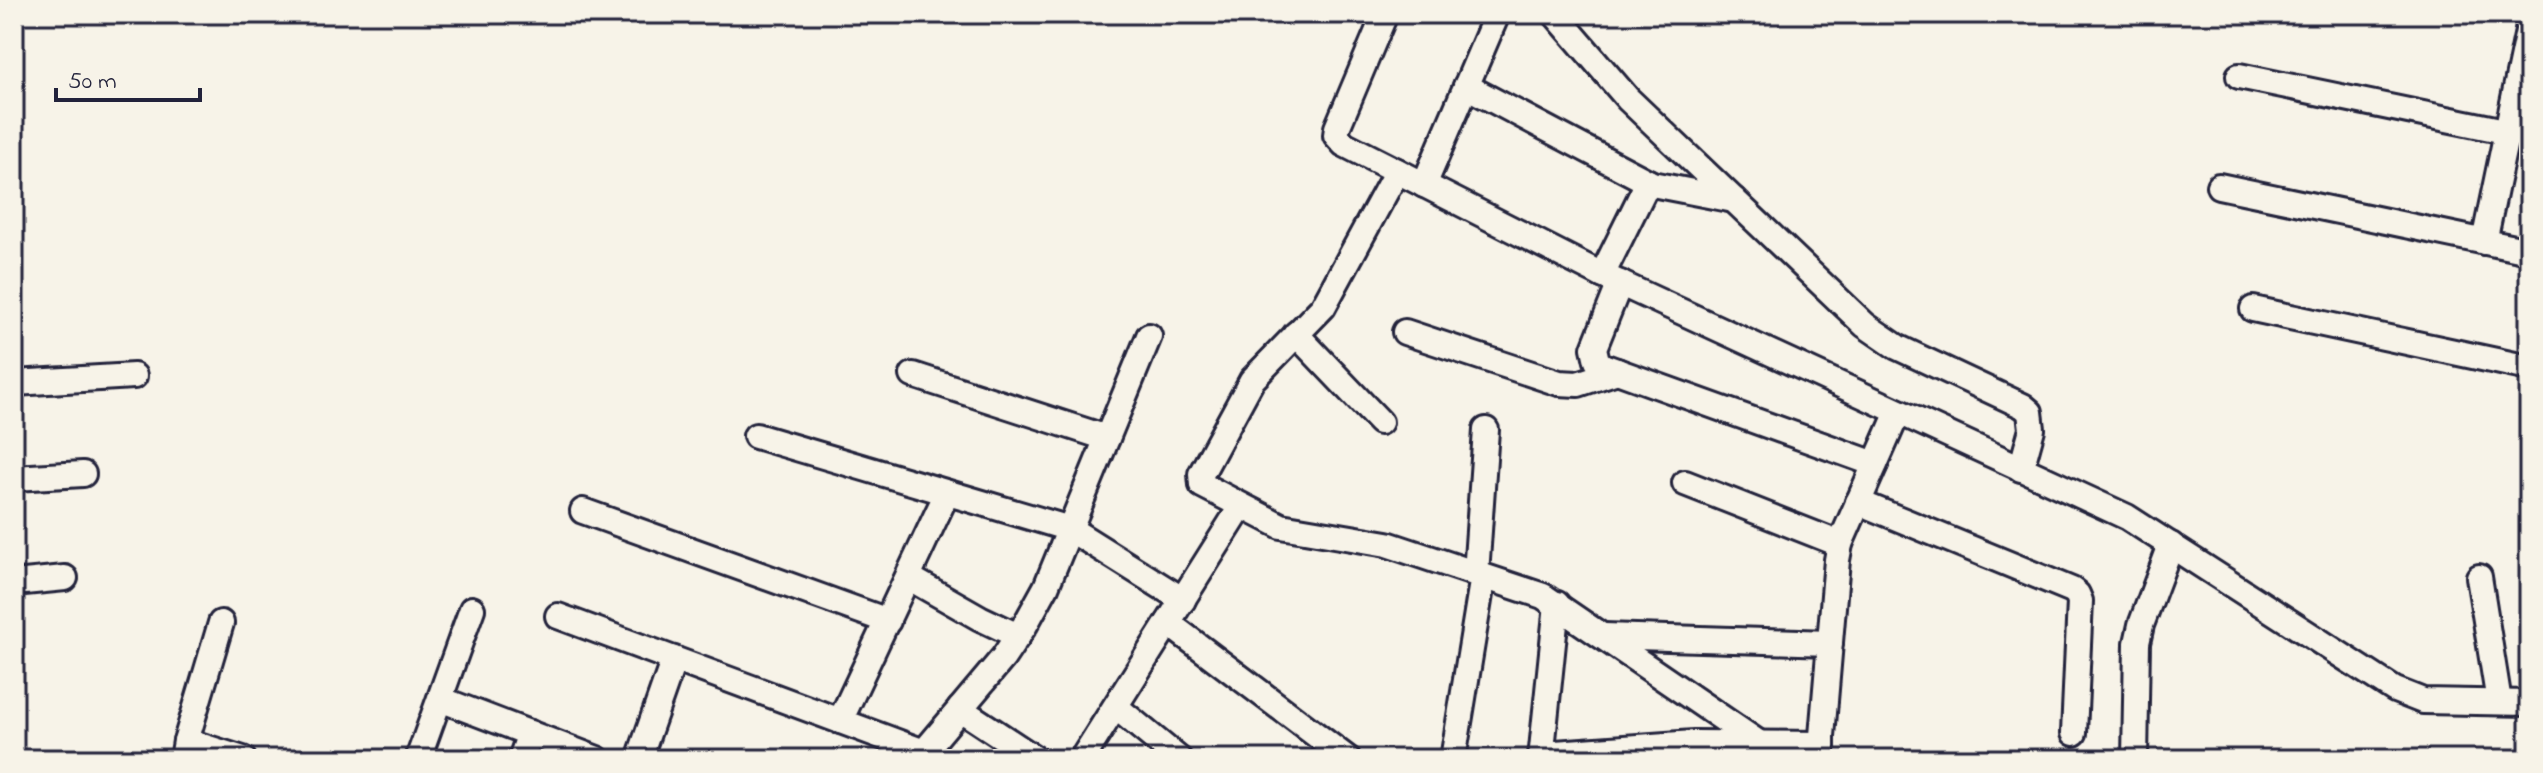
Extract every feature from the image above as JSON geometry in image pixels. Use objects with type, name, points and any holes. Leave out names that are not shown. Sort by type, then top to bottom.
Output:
[{"type":"street","points":[[1385,14],[1337,128],[1336,135],[1344,144],[1611,279],[2127,517],[2395,690],[2423,701],[2529,703]]},
{"type":"street","points":[[1424,185],[1497,14]]},
{"type":"street","points":[[1555,14],[1628,99],[1879,336],[2030,412],[2032,429],[2021,469]]},
{"type":"street","points":[[2484,242],[2518,133],[2529,26]]},
{"type":"street","points":[[2239,76],[2518,133]]},
{"type":"street","points":[[1466,86],[1648,182],[1734,200]]},
{"type":"street","points":[[1397,171],[1323,307],[1252,380],[1201,474],[1202,485],[1281,526],[1387,544],[1543,596],[1760,744]]},
{"type":"street","points":[[1648,182],[1611,279],[1594,348],[1597,361],[1617,371],[1875,464]]},
{"type":"street","points":[[2219,186],[2529,251]]},
{"type":"street","points":[[2253,309],[2529,368]]},
{"type":"street","points":[[1405,332],[1568,384],[1578,384],[1617,371]]},
{"type":"street","points":[[1296,334],[1380,422]]},
{"type":"street","points":[[558,616],[840,721],[921,755],[1003,658],[1046,587],[1149,336]]},
{"type":"street","points":[[913,375],[1107,438]]},
{"type":"street","points":[[14,383],[134,376]]},
{"type":"street","points":[[1557,604],[1541,756],[1666,752],[1708,743],[1760,744],[1822,752],[1840,544],[1898,412]]},
{"type":"street","points":[[1453,759],[1480,575],[1486,430]]},
{"type":"street","points":[[756,436],[1070,529],[1183,600]]},
{"type":"street","points":[[14,478],[83,474]]},
{"type":"street","points":[[1685,483],[1840,544]]},
{"type":"street","points":[[840,721],[947,493]]},
{"type":"street","points":[[1858,502],[2077,594],[2080,601],[2074,733]]},
{"type":"street","points":[[1082,759],[1241,507]]},
{"type":"street","points":[[583,511],[888,621]]},
{"type":"street","points":[[2135,759],[2137,643],[2171,545]]},
{"type":"street","points":[[908,577],[1018,636]]},
{"type":"street","points":[[2479,577],[2499,702]]},
{"type":"street","points":[[14,583],[65,578]]},
{"type":"street","points":[[418,759],[472,609]]},
{"type":"street","points":[[221,623],[180,752],[243,759]]},
{"type":"street","points":[[1168,623],[1348,759]]},
{"type":"street","points":[[1603,636],[1830,643]]},
{"type":"street","points":[[639,759],[674,659]]},
{"type":"street","points":[[440,699],[597,759]]},
{"type":"street","points":[[1116,707],[1179,759]]},
{"type":"street","points":[[960,709],[1036,759]]},
{"type":"street","points":[[521,759],[530,733]]}]
